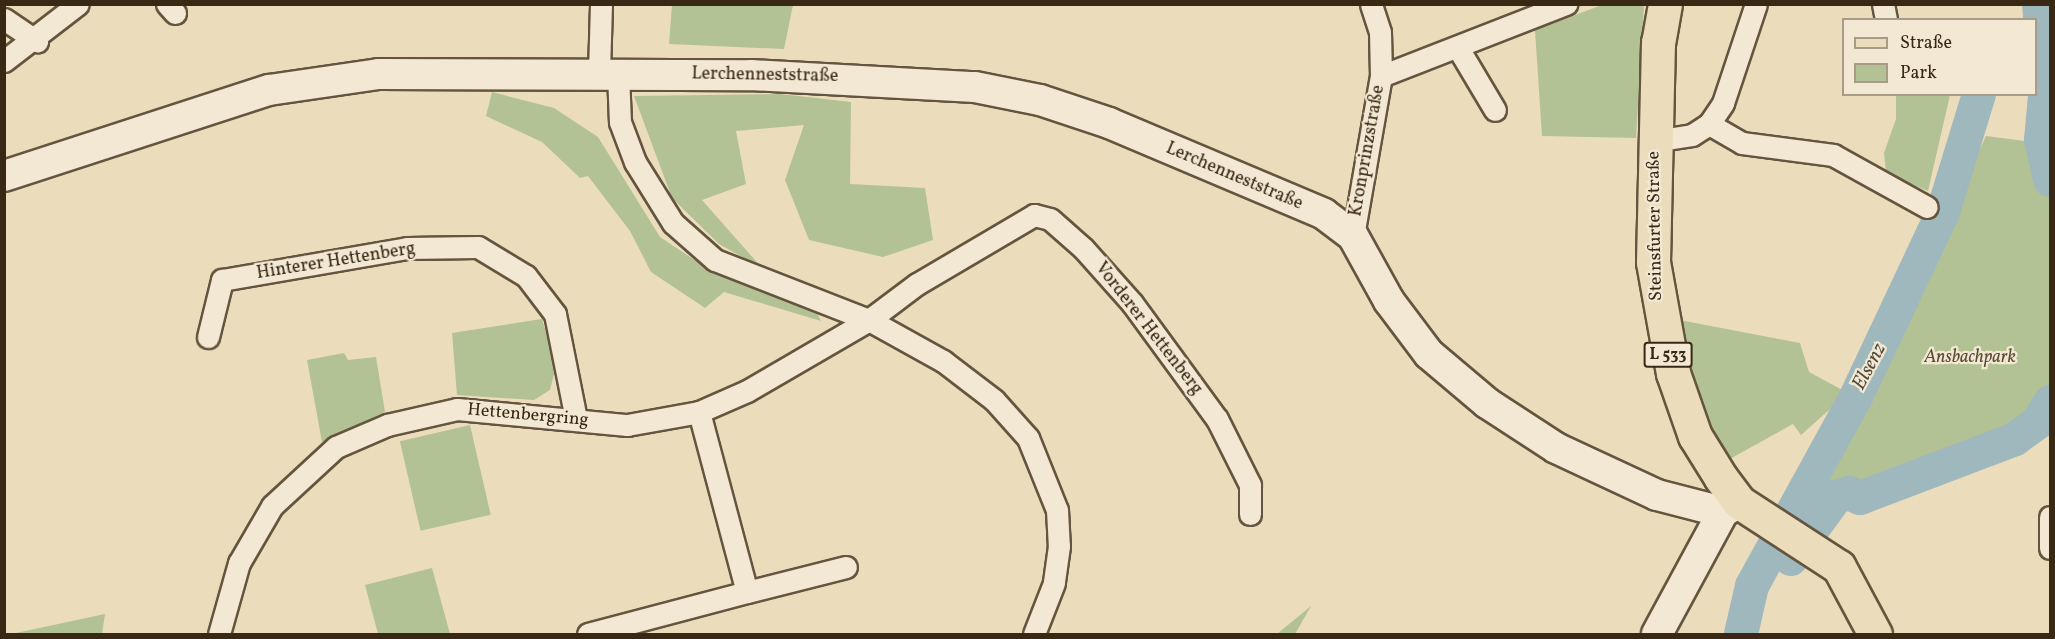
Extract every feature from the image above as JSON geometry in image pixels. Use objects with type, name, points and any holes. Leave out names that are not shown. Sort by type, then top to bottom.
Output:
[{"type":"main road","name":"Steinsfurter Straße","points":[[1665,4],[1654,141],[1653,262],[1663,340],[1695,436],[1731,507]]},
{"type":"main road","name":"L 533","points":[[1731,507],[1771,522],[1821,553],[1855,590],[1875,634]]},
{"type":"street","points":[[4,61],[37,41],[78,4]]},
{"type":"street","points":[[601,4],[609,73],[620,122],[635,162],[672,223],[715,260],[869,320],[951,368],[994,400],[1028,438],[1057,510],[1059,546],[1054,583],[1034,634]]},
{"type":"street","points":[[1371,4],[1380,32],[1381,76]]},
{"type":"street","points":[[1654,141],[1692,135],[1709,124],[1723,103],[1756,4]]},
{"type":"street","name":"Kronprinzstraße","points":[[1353,236],[1381,76],[1564,5]]},
{"type":"street","points":[[4,20],[37,41]]},
{"type":"street","points":[[1458,48],[1495,110]]},
{"type":"street","name":"Lerchenneststraße","points":[[4,176],[269,90],[379,75],[609,73],[884,80],[1040,100],[1109,123],[1324,214],[1353,236],[1389,301],[1429,354],[1487,403],[1592,468],[1693,508],[1731,507]]},
{"type":"street","points":[[1709,124],[1742,143],[1833,155],[1927,207]]},
{"type":"street","name":"Vorderer Hettenberg","points":[[869,320],[1014,224],[1034,215],[1050,219],[1132,303],[1217,419],[1250,485],[1250,514]]},
{"type":"street","name":"Hinterer Hettenberg","points":[[208,338],[222,280],[407,248],[478,247],[526,276],[555,314],[576,419]]},
{"type":"street","name":"Hettenbergring","points":[[219,634],[238,563],[272,506],[336,447],[387,425],[457,409],[627,425],[699,412],[747,391],[869,320]]},
{"type":"street","points":[[699,412],[747,592]]},
{"type":"street","points":[[1658,634],[1731,507]]},
{"type":"street","points":[[2050,517],[2050,548]]},
{"type":"street","points":[[588,634],[846,567]]},
{"type":"green space","points":[[672,4],[793,5],[784,49],[669,44]]},
{"type":"green space","points":[[1602,5],[1644,5],[1636,138],[1542,136],[1535,30]]},
{"type":"green space","points":[[492,92],[554,108],[598,137],[660,237],[705,267],[816,311],[821,321],[724,292],[705,308],[651,272],[630,231],[588,176],[580,178],[542,142],[486,116]]},
{"type":"green space","points":[[780,94],[851,102],[850,184],[925,188],[933,240],[883,257],[809,240],[785,180],[804,125],[736,131],[746,184],[702,200],[762,268],[719,244],[672,198],[634,96]]},
{"type":"green space","points":[[1896,96],[1950,96],[1928,191],[1886,173],[1884,153],[1896,119]]},
{"type":"green space","name":"Ansbachpark","points":[[1986,136],[2033,142],[2050,194],[2049,395],[2032,421],[1828,495],[1810,494],[1868,389]]},
{"type":"green space","points":[[1669,318],[1800,343],[1809,372],[1848,393],[1801,435],[1793,424],[1728,460],[1723,450],[1718,452]]},
{"type":"green space","points":[[542,319],[556,366],[550,390],[534,400],[457,395],[452,333]]},
{"type":"green space","points":[[344,353],[348,360],[376,357],[385,412],[322,442],[307,360]]},
{"type":"green space","points":[[470,425],[491,515],[421,531],[400,441]]},
{"type":"green space","points":[[432,568],[450,634],[378,634],[365,585]]},
{"type":"green space","points":[[1311,606],[1295,634],[1277,634]]},
{"type":"green space","points":[[105,614],[102,634],[11,634]]},
{"type":"waterway","name":"Elsenz","points":[[2039,4],[2046,85],[2041,140],[2050,180]]},
{"type":"waterway","name":"Elsenz","points":[[1741,634],[1752,586],[1855,399],[1943,212],[1978,96]]},
{"type":"waterway","name":"Elsenz","points":[[1791,559],[1836,497],[1849,493],[1860,498],[2015,439],[2037,423],[2050,402]]}]
